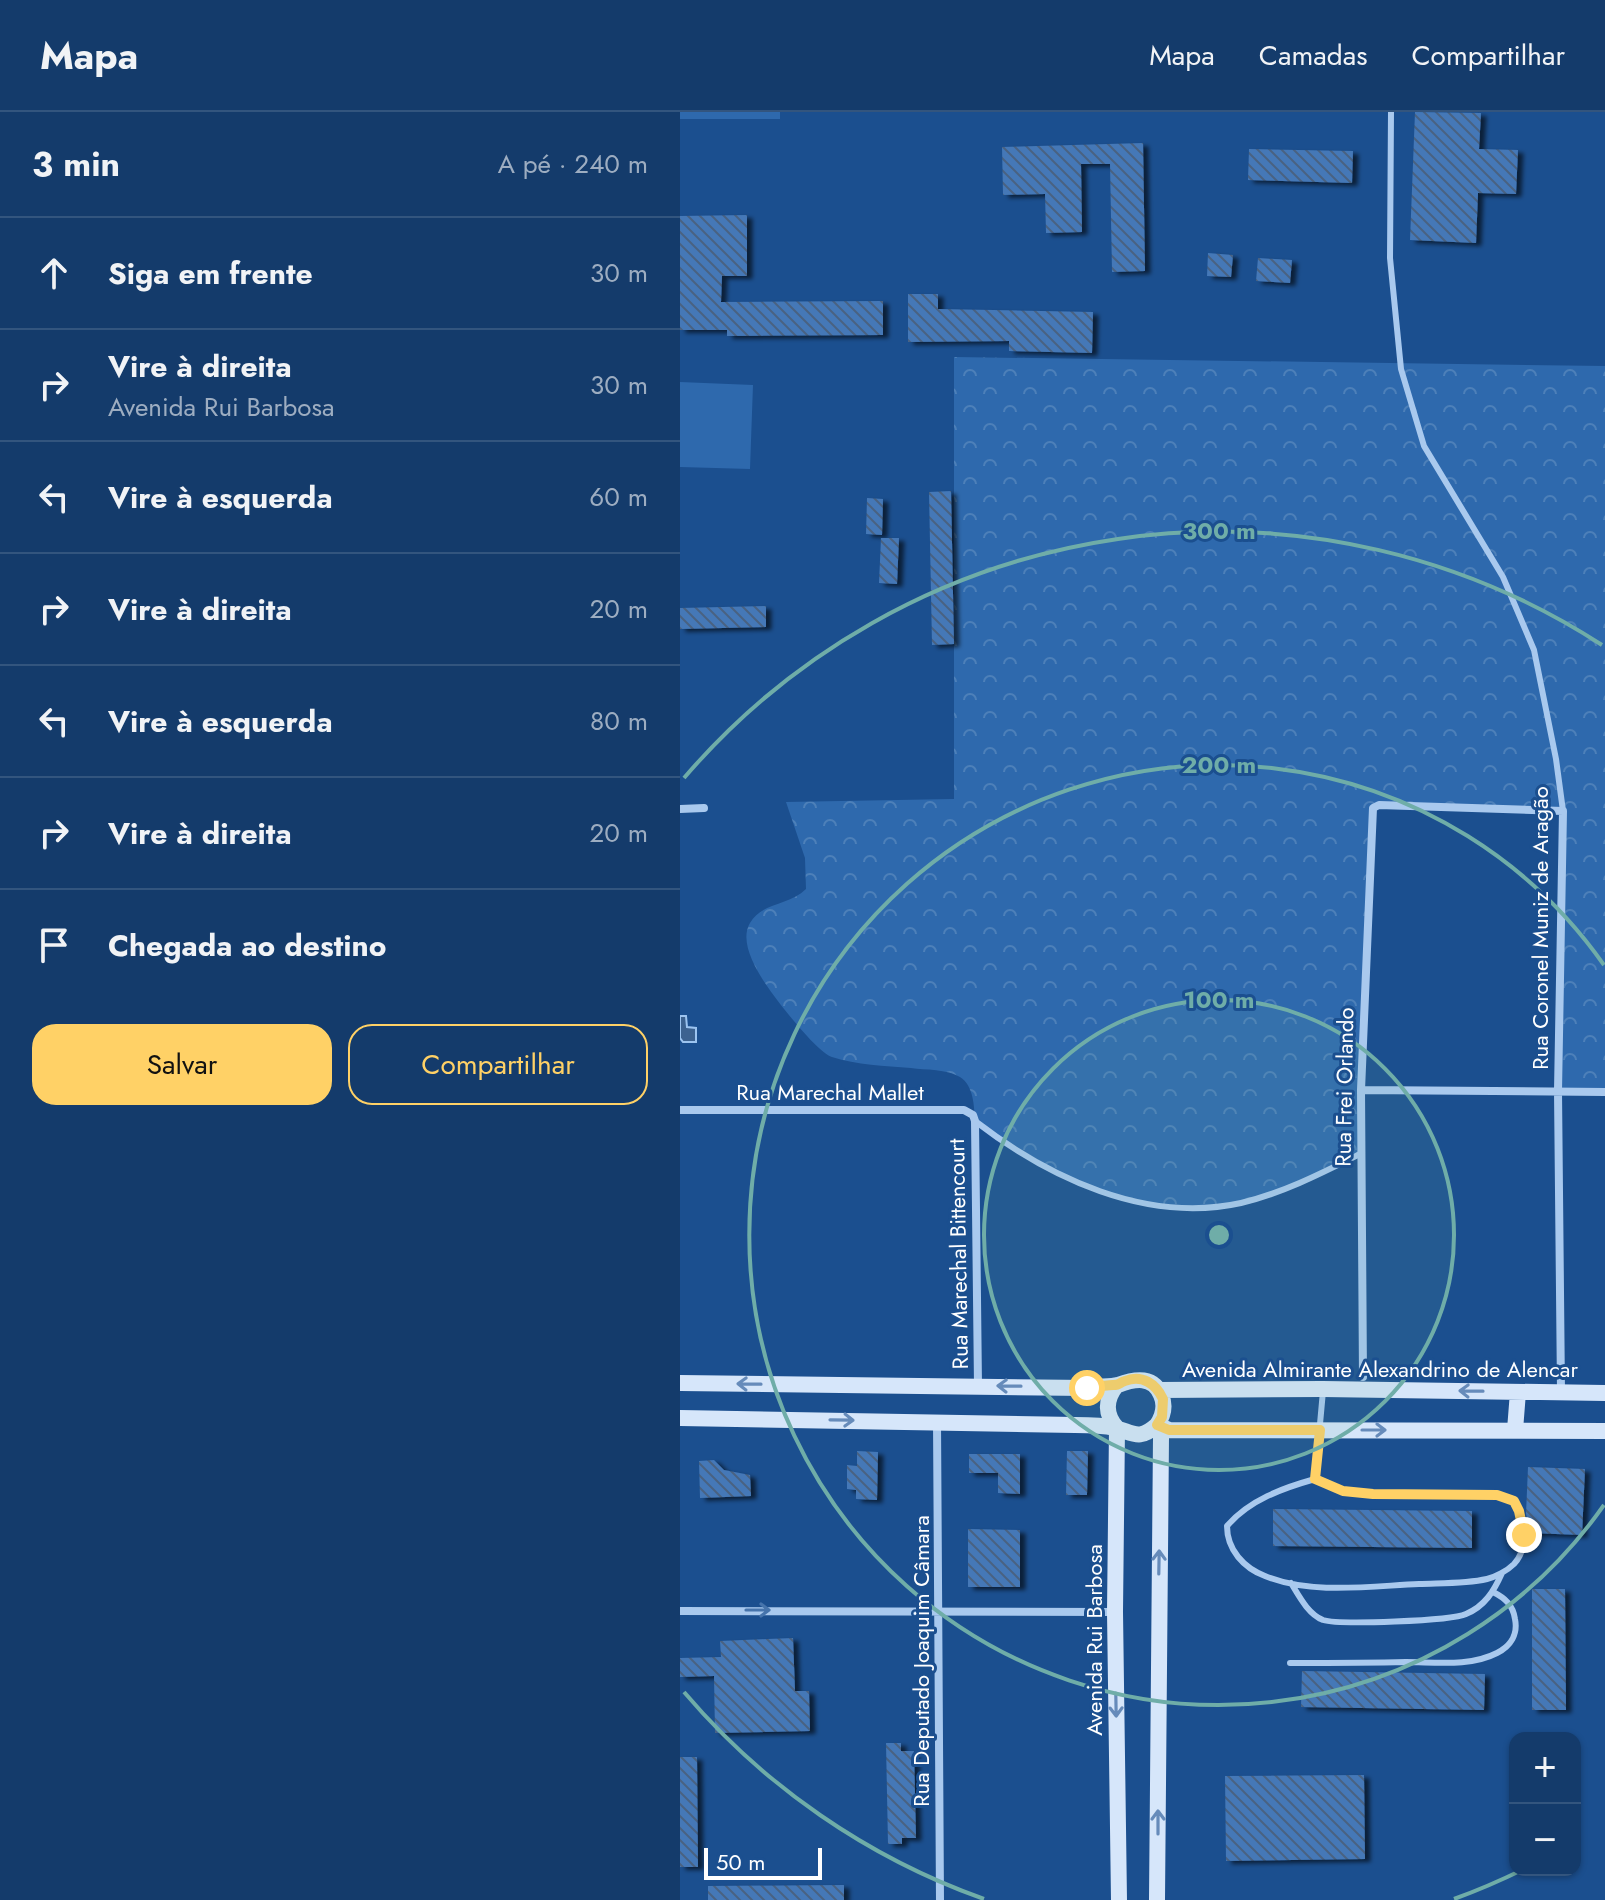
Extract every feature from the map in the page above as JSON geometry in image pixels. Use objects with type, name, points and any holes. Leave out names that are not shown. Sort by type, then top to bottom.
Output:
[{"type":"main road","name":"Avenida Almirante Alexandrino de Alencar","points":[[680,1383],[1087,1388],[1106,1384],[1116,1386],[1127,1380],[1139,1379],[1150,1382],[1159,1390],[1605,1393]]},
{"type":"main road","name":"Avenida Rui Barbosa","points":[[1116,1386],[1107,1407],[1117,1428],[1115,1612],[1119,1900]]},
{"type":"main road","points":[[1083,1425],[1096,1421],[1102,1409],[1098,1395],[1087,1388]]},
{"type":"main road","points":[[680,1418],[1083,1425],[1142,1434],[1157,1425],[1164,1408],[1159,1390]]},
{"type":"main road","points":[[1515,1430],[1518,1392]]},
{"type":"main road","points":[[1083,1425],[1107,1440],[1116,1459]]},
{"type":"main road","points":[[1157,1425],[1169,1430],[1605,1431]]},
{"type":"main road","points":[[1157,1425],[1161,1437],[1157,1900]]},
{"type":"street","name":"Rua Frei Orlando","points":[[1363,1377],[1361,1090],[1372,812],[1375,806],[1563,811]]},
{"type":"street","points":[[680,809],[704,808]]},
{"type":"street","name":"Rua Coronel Muniz de Aragão","points":[[1561,1392],[1558,1091],[1563,811]]},
{"type":"street","points":[[1361,1090],[1605,1092]]},
{"type":"street","name":"Rua Marechal Mallet","points":[[680,1110],[964,1110],[973,1115],[975,1121]]},
{"type":"street","name":"Rua Marechal Bittencourt","points":[[975,1121],[978,1386]]},
{"type":"street","name":"Rua Deputado Joaquim Câmara","points":[[937,1421],[940,1900]]},
{"type":"street","points":[[680,1611],[1115,1612]]},
{"type":"lane","name":"Rua Coronel Muniz de Aragão","points":[[1391,112],[1390,258],[1401,369],[1424,446],[1503,577],[1534,650],[1563,811]]},
{"type":"lane","points":[[975,1121],[1005,1145],[1079,1185],[1170,1208],[1213,1208],[1244,1202],[1307,1181],[1360,1154]]},
{"type":"lane","points":[[1315,1479],[1323,1389]]},
{"type":"lane","points":[[1315,1479],[1343,1491],[1373,1494],[1497,1495],[1514,1501],[1519,1511],[1524,1547],[1513,1564],[1502,1573],[1488,1579],[1458,1583],[1318,1586],[1291,1583],[1267,1577],[1247,1567],[1233,1551],[1227,1537],[1227,1526],[1247,1508],[1279,1491],[1315,1479]]},
{"type":"lane","points":[[1291,1583],[1315,1615],[1335,1622],[1455,1619],[1468,1614],[1493,1592],[1502,1573]]},
{"type":"lane","points":[[1290,1663],[1465,1662],[1497,1654],[1510,1645],[1516,1633],[1516,1620],[1504,1598],[1493,1592]]},
{"type":"green space","points":[[680,112],[780,112],[780,119],[680,119]]},
{"type":"green space","points":[[954,357],[1605,366],[1605,1092],[1558,1091],[1563,811],[1375,806],[1360,1154],[1307,1181],[1244,1202],[1170,1208],[1079,1185],[975,1121],[971,1091],[965,1081],[955,1074],[842,1060],[825,1053],[806,1035],[763,980],[752,959],[746,937],[750,923],[761,911],[792,899],[806,889],[805,858],[786,802],[954,799]]},
{"type":"green space","points":[[680,382],[753,385],[750,469],[680,467]]},
{"type":"water","points":[[680,1016],[686,1016],[687,1027],[696,1028],[696,1042],[683,1042],[680,1038]]},
{"type":"building","points":[[1415,112],[1481,113],[1479,149],[1518,150],[1516,194],[1478,193],[1476,243],[1410,240]]},
{"type":"building","points":[[1143,143],[1145,271],[1112,272],[1110,164],[1081,164],[1082,232],[1046,233],[1045,194],[1003,195],[1002,147]]},
{"type":"building","points":[[1249,149],[1353,151],[1352,183],[1248,180]]},
{"type":"building","points":[[747,215],[747,276],[722,276],[721,302],[883,301],[883,335],[727,336],[727,330],[680,330],[680,216]]},
{"type":"building","points":[[1208,253],[1233,255],[1231,277],[1207,276]]},
{"type":"building","points":[[1258,258],[1292,260],[1290,283],[1256,281]]},
{"type":"building","points":[[908,294],[938,294],[938,309],[1093,312],[1092,353],[1009,351],[1009,341],[908,342]]},
{"type":"building","points":[[951,491],[954,644],[932,645],[929,492]]},
{"type":"building","points":[[867,498],[883,499],[882,535],[866,534]]},
{"type":"building","points":[[881,538],[899,538],[897,584],[879,583]]},
{"type":"building","points":[[766,606],[766,627],[680,629],[680,608]]},
{"type":"building","points":[[857,1451],[878,1452],[877,1500],[856,1499],[856,1490],[847,1489],[847,1465],[857,1466]]},
{"type":"building","points":[[1067,1451],[1088,1451],[1087,1495],[1066,1495]]},
{"type":"building","points":[[969,1454],[1020,1454],[1020,1494],[998,1493],[998,1473],[969,1473]]},
{"type":"building","points":[[714,1460],[724,1470],[750,1475],[751,1496],[700,1498],[699,1461]]},
{"type":"building","points":[[1528,1467],[1585,1469],[1582,1535],[1530,1533],[1526,1514]]},
{"type":"building","points":[[1273,1509],[1472,1511],[1472,1548],[1273,1546]]},
{"type":"building","points":[[968,1529],[1020,1530],[1020,1587],[968,1587]]},
{"type":"building","points":[[1532,1589],[1565,1589],[1566,1710],[1532,1710]]},
{"type":"building","points":[[793,1638],[795,1691],[809,1691],[810,1731],[715,1733],[714,1676],[680,1677],[680,1658],[721,1657],[720,1641]]},
{"type":"building","points":[[1302,1671],[1485,1674],[1484,1710],[1301,1707]]},
{"type":"building","points":[[886,1743],[901,1743],[901,1751],[914,1751],[916,1838],[902,1838],[902,1844],[888,1844]]},
{"type":"building","points":[[680,1757],[697,1757],[698,1867],[680,1867]]},
{"type":"building","points":[[1364,1775],[1365,1859],[1226,1861],[1225,1776]]},
{"type":"building","points":[[844,1885],[844,1900],[708,1900],[708,1886]]},
{"type":"route","points":[[1087,1388],[1106,1384],[1116,1386],[1127,1380],[1150,1382],[1163,1399],[1162,1417],[1157,1425],[1169,1430],[1320,1430],[1315,1479],[1343,1491],[1373,1494],[1497,1495],[1514,1501],[1524,1535]]}]
